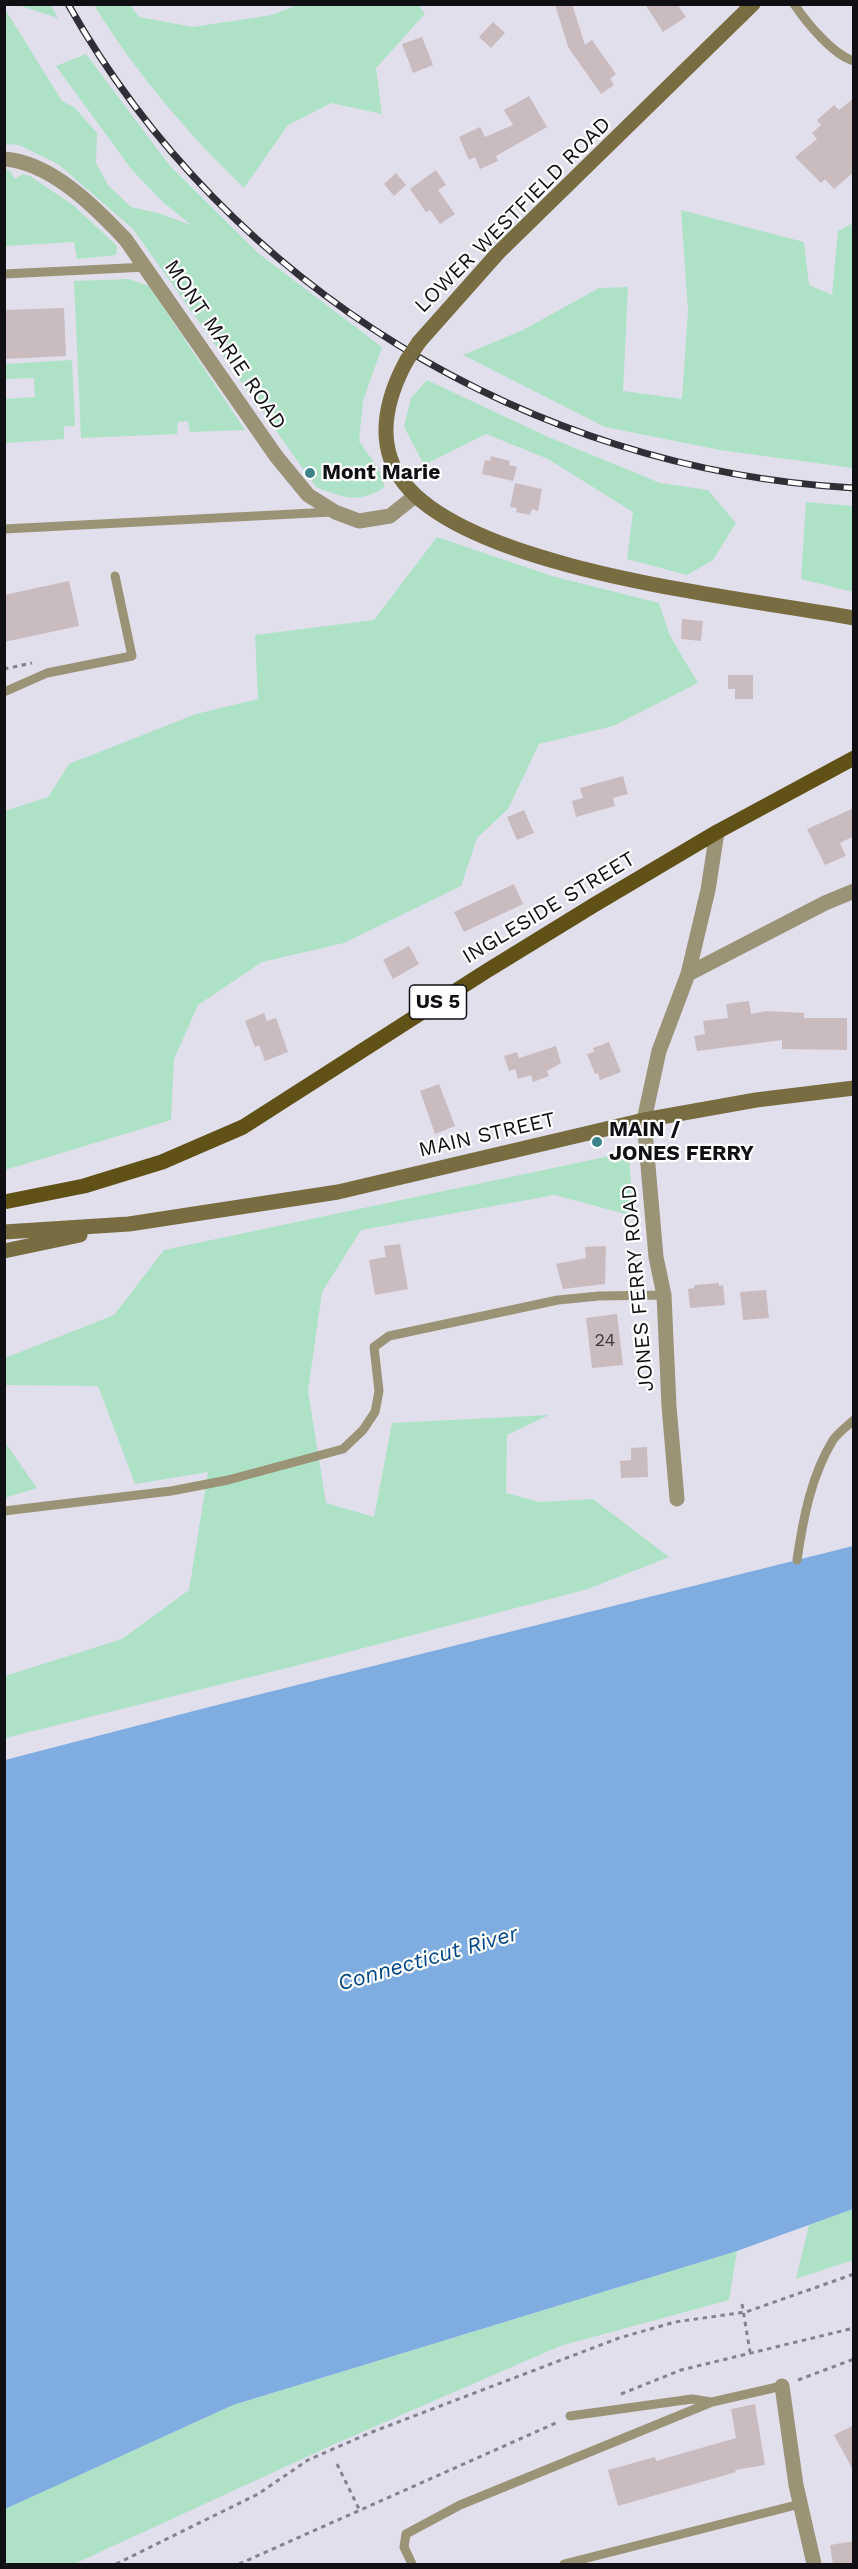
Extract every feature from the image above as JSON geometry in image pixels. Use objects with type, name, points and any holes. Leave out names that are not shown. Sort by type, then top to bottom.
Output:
[{"type":"main road","name":"INGLESIDE STREET","points":[[4,1202],[84,1186],[162,1162],[243,1127],[484,972],[717,832],[854,758]]},
{"type":"street","name":"LOWER WESTFIELD ROAD","points":[[753,4],[498,253],[419,342],[397,378],[389,400],[386,436],[393,464],[402,481],[415,496],[439,513],[508,547],[565,564],[650,583],[854,618]]},
{"type":"street","name":"MONT MARIE ROAD","points":[[4,159],[38,168],[75,193],[126,240],[147,267],[276,456],[308,495],[335,512],[359,521],[380,519],[403,507],[415,496]]},
{"type":"street","name":"JONES FERRY ROAD","points":[[677,1499],[669,1406],[664,1295],[656,1257],[644,1120],[659,1051],[688,974],[708,890],[717,832]]},
{"type":"street","points":[[688,974],[825,903],[854,891]]},
{"type":"street","name":"MAIN STREET","points":[[4,1251],[129,1224],[338,1192],[644,1120],[756,1100],[854,1088]]},
{"type":"street","name":"MAIN STREET","points":[[4,1232],[129,1224]]},
{"type":"street","points":[[783,2386],[800,2504],[814,2565]]},
{"type":"lane","points":[[794,4],[816,32],[845,59],[854,61]]},
{"type":"lane","points":[[4,274],[147,267]]},
{"type":"lane","points":[[4,529],[335,512]]},
{"type":"lane","points":[[4,692],[47,674],[132,656],[115,576]]},
{"type":"lane","points":[[4,1512],[205,1485],[343,1449],[363,1430],[375,1412],[379,1391],[374,1347],[389,1336],[558,1300],[598,1296],[664,1295]]},
{"type":"lane","points":[[797,1560],[803,1515],[814,1485],[834,1438],[854,1420]]},
{"type":"lane","points":[[412,2565],[404,2547],[406,2534],[460,2505],[712,2402],[783,2386]]},
{"type":"lane","points":[[570,2416],[692,2399],[712,2402]]},
{"type":"lane","points":[[564,2565],[800,2504]]},
{"type":"path","points":[[4,669],[33,663]]},
{"type":"path","points":[[116,2565],[258,2494],[308,2460],[372,2433],[619,2338],[675,2322],[746,2312],[854,2274]]},
{"type":"path","points":[[742,2304],[750,2352]]},
{"type":"path","points":[[616,2396],[681,2370],[854,2328]]},
{"type":"path","points":[[783,2386],[854,2359]]},
{"type":"path","points":[[239,2565],[570,2416]]},
{"type":"path","points":[[337,2464],[360,2511]]},
{"type":"green space","points":[[14,5],[51,5],[58,18],[21,6]]},
{"type":"green space","points":[[94,5],[130,5],[139,17],[193,27],[272,15],[297,5],[419,5],[425,14],[376,68],[382,114],[331,103],[288,125],[244,188],[202,146],[144,78]]},
{"type":"green space","points":[[5,9],[62,101],[75,108],[97,133],[96,163],[108,185],[131,207],[158,213],[191,225],[163,202],[132,170],[56,66],[86,54],[170,166],[258,253],[382,347],[363,401],[359,441],[378,468],[385,487],[367,496],[351,498],[316,487],[133,229],[58,164],[19,145],[5,144]]},
{"type":"green space","points":[[5,168],[15,179],[23,174],[30,176],[73,205],[117,246],[116,255],[77,259],[74,242],[5,246]]},
{"type":"green space","points":[[681,210],[804,242],[809,285],[832,295],[838,231],[853,223],[853,468],[720,450],[605,427],[463,355],[523,330],[599,288],[628,287],[623,391],[682,399],[688,311]]},
{"type":"green space","points":[[129,279],[149,286],[245,430],[190,432],[188,421],[178,422],[177,434],[81,438],[74,281]]},
{"type":"green space","points":[[72,360],[75,426],[64,426],[64,439],[5,443],[5,399],[35,397],[34,378],[5,379],[5,364]]},
{"type":"green space","points":[[427,380],[546,436],[660,483],[708,490],[736,523],[713,560],[687,575],[627,559],[633,512],[548,459],[486,434],[424,465],[404,427],[411,398]]},
{"type":"green space","points":[[806,502],[853,506],[853,592],[801,579]]},
{"type":"green space","points":[[437,537],[552,576],[659,603],[670,636],[698,683],[613,726],[539,744],[508,809],[477,838],[461,886],[344,943],[262,962],[198,1005],[174,1059],[171,1120],[5,1170],[5,811],[48,797],[69,764],[196,714],[258,699],[255,635],[374,620]]},
{"type":"green space","points":[[629,1152],[633,1216],[555,1195],[361,1230],[322,1292],[308,1391],[326,1503],[374,1517],[392,1423],[549,1415],[507,1435],[506,1493],[539,1502],[593,1499],[669,1557],[588,1589],[295,1666],[5,1738],[5,1676],[122,1639],[189,1590],[208,1472],[135,1484],[98,1386],[5,1385],[5,1358],[114,1315],[164,1250]]},
{"type":"green space","points":[[4,1441],[37,1488],[4,1498]]},
{"type":"green space","points":[[853,2209],[853,2260],[796,2279],[809,2225]]},
{"type":"green space","points":[[737,2251],[729,2300],[560,2346],[337,2443],[74,2564],[5,2564],[4,2509],[233,2405]]},
{"type":"water","name":"Connecticut River","points":[[853,1546],[853,2209],[737,2251],[233,2405],[5,2509],[5,1760]]},
{"type":"building","points":[[555,4],[572,4],[585,45],[592,40],[616,74],[610,79],[614,85],[601,94],[568,47]]},
{"type":"building","points":[[645,4],[677,4],[686,17],[663,32]]},
{"type":"building","points":[[493,22],[505,33],[491,48],[479,37]]},
{"type":"building","points":[[422,37],[433,65],[413,73],[402,44]]},
{"type":"building","points":[[529,96],[547,127],[496,156],[498,161],[480,169],[475,157],[469,160],[459,137],[480,127],[485,137],[513,125],[504,110]]},
{"type":"building","points":[[854,98],[854,172],[834,189],[825,179],[821,183],[795,157],[817,139],[812,133],[821,125],[817,120],[834,105],[839,110]]},
{"type":"building","points":[[436,170],[446,185],[438,190],[455,214],[440,224],[430,210],[426,212],[410,189]]},
{"type":"building","points":[[396,173],[406,185],[394,196],[384,184]]},
{"type":"building","points":[[64,308],[66,356],[4,359],[4,310]]},
{"type":"building","points":[[491,456],[510,461],[509,465],[517,467],[513,481],[482,474],[485,460],[490,461]]},
{"type":"building","points":[[515,483],[542,489],[538,511],[532,509],[530,515],[516,512],[517,508],[510,507]]},
{"type":"building","points":[[69,581],[79,626],[4,642],[4,595]]},
{"type":"building","points":[[682,619],[703,621],[701,641],[681,639]]},
{"type":"building","points":[[728,675],[753,675],[753,699],[735,699],[735,689],[728,689]]},
{"type":"building","points":[[623,776],[628,794],[613,798],[615,806],[576,817],[572,801],[583,798],[580,788]]},
{"type":"building","points":[[854,808],[854,836],[840,843],[846,856],[825,865],[807,829]]},
{"type":"building","points":[[524,810],[534,833],[517,840],[507,817]]},
{"type":"building","points":[[514,884],[523,904],[464,932],[454,912]]},
{"type":"building","points":[[409,946],[419,964],[393,979],[383,960]]},
{"type":"building","points":[[749,1001],[751,1014],[767,1011],[804,1013],[804,1018],[847,1018],[847,1050],[782,1049],[782,1040],[697,1051],[694,1036],[705,1034],[703,1021],[728,1018],[726,1004]]},
{"type":"building","points":[[264,1013],[267,1021],[276,1018],[288,1052],[265,1061],[259,1045],[255,1047],[245,1021]]},
{"type":"building","points":[[609,1042],[621,1072],[600,1080],[587,1054],[594,1052],[593,1048]]},
{"type":"building","points":[[556,1046],[561,1063],[547,1071],[549,1076],[533,1082],[531,1075],[518,1079],[515,1069],[509,1071],[504,1056],[517,1052],[519,1058]]},
{"type":"building","points":[[439,1084],[455,1126],[435,1134],[420,1091]]},
{"type":"building","points":[[400,1244],[408,1289],[375,1295],[369,1260],[386,1257],[384,1246]]},
{"type":"building","points":[[606,1246],[605,1284],[563,1289],[556,1264],[586,1258],[585,1247]]},
{"type":"building","points":[[719,1283],[719,1286],[723,1285],[725,1305],[690,1308],[688,1289],[694,1288],[694,1285]]},
{"type":"building","points":[[766,1290],[769,1318],[743,1320],[740,1292]]},
{"type":"building","points":[[617,1314],[623,1365],[592,1368],[586,1318]]},
{"type":"building","points":[[647,1447],[648,1477],[621,1478],[620,1461],[631,1460],[631,1448]]},
{"type":"building","points":[[755,2404],[765,2465],[735,2470],[736,2472],[618,2506],[608,2470],[655,2457],[656,2461],[736,2438],[731,2409]]},
{"type":"building","points":[[854,2425],[854,2472],[834,2435]]},
{"type":"building","points":[[854,2541],[854,2565],[833,2565],[830,2545]]},
{"type":"railway","points":[[68,4],[134,106],[213,197],[302,277],[400,346],[505,402],[617,445],[734,474],[854,488]]},
{"type":"place","name":"Mont Marie","points":[[310,473]]},
{"type":"place","name":"MAIN / JONES FERRY","points":[[597,1142]]}]
